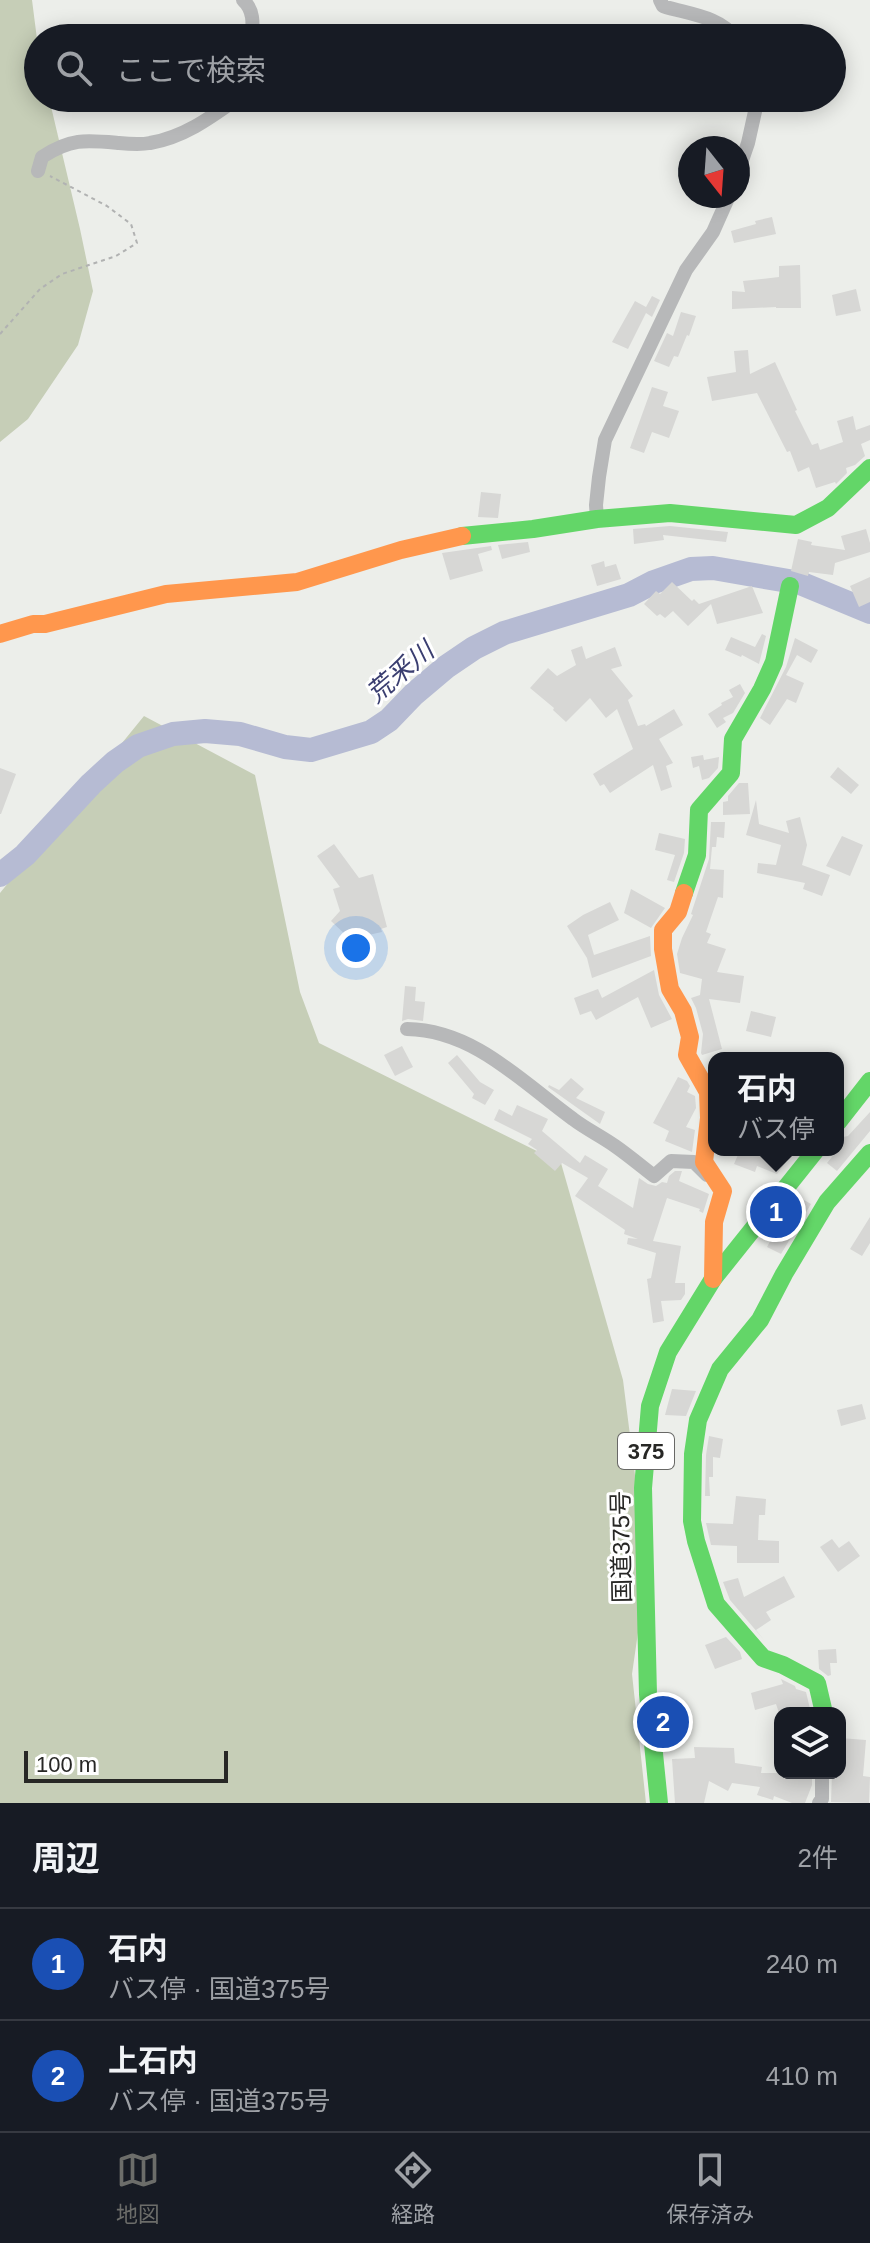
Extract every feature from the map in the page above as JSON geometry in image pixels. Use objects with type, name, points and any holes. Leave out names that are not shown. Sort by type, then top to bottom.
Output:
[{"type":"main road","points":[[0,634],[166,594],[297,582],[452,537],[670,513],[796,525],[816,518],[870,468]]},
{"type":"main road","points":[[708,1092],[687,1055],[690,1037],[683,1011],[670,989],[663,930],[678,912],[697,855],[699,810],[731,773],[733,739],[774,662],[790,586]]},
{"type":"main road","points":[[844,1114],[870,1081]]},
{"type":"main road","points":[[708,1127],[704,1162],[723,1191],[714,1222],[713,1279]]},
{"type":"main road","points":[[823,1707],[817,1683],[763,1658],[716,1604],[692,1521],[693,1454],[698,1420],[720,1369],[760,1320],[827,1202],[870,1153]]},
{"type":"main road","name":"国道375号","points":[[659,1803],[648,1694],[643,1488],[650,1406],[668,1352],[713,1279],[811,1156]]},
{"type":"street","points":[[243,0],[250,7],[253,24]]},
{"type":"street","points":[[660,0],[663,6],[719,24]]},
{"type":"street","points":[[38,171],[42,157],[56,148],[83,140],[150,143],[190,131],[218,112]]},
{"type":"street","points":[[750,136],[755,112]]},
{"type":"street","points":[[597,519],[596,505],[605,440],[686,270],[713,232],[724,208]]},
{"type":"street","points":[[407,1029],[451,1035],[480,1050],[654,1176],[671,1161],[694,1162],[723,1191]]},
{"type":"street","points":[[819,1803],[822,1799],[822,1779]]},
{"type":"path","points":[[0,334],[40,289],[62,274],[116,256],[137,243],[131,224],[107,206],[38,171]]},
{"type":"green space","points":[[0,0],[32,0],[35,24],[24,24],[24,112],[52,112],[93,291],[78,345],[28,419],[0,442]]},
{"type":"green space","points":[[144,716],[255,775],[300,992],[319,1043],[561,1163],[623,1380],[647,1570],[632,1674],[646,1803],[0,1803],[0,893]]},
{"type":"building","points":[[772,217],[776,234],[734,243],[731,231]]},
{"type":"building","points":[[800,265],[801,308],[732,309],[732,291],[745,292],[743,281],[779,277],[779,266]]},
{"type":"building","points":[[856,289],[861,311],[836,316],[832,295]]},
{"type":"building","points":[[652,296],[660,300],[652,317],[646,313],[628,349],[612,342],[635,301],[646,307]]},
{"type":"building","points":[[681,312],[696,316],[678,357],[674,356],[669,367],[654,361],[667,333],[673,336]]},
{"type":"building","points":[[748,350],[750,374],[775,362],[812,445],[818,443],[820,450],[843,442],[837,421],[853,416],[856,430],[870,425],[870,440],[861,444],[865,456],[846,468],[847,473],[836,484],[816,488],[809,467],[798,472],[790,451],[787,452],[757,393],[712,401],[707,377],[736,372],[734,351]]},
{"type":"building","points":[[652,387],[668,392],[663,406],[679,411],[669,438],[652,432],[644,453],[630,448]]},
{"type":"building","points":[[481,492],[501,494],[498,518],[478,517]]},
{"type":"building","points":[[670,526],[728,532],[726,542],[663,535],[664,540],[634,544],[633,529]]},
{"type":"building","points":[[866,529],[870,552],[835,563],[833,575],[809,572],[808,576],[791,571],[798,539],[812,542],[811,545],[845,550],[841,536]]},
{"type":"building","points":[[528,542],[530,552],[502,559],[498,545]]},
{"type":"building","points":[[491,546],[492,550],[478,554],[483,571],[450,580],[442,553]]},
{"type":"building","points":[[604,561],[605,567],[616,564],[621,579],[597,586],[591,565]]},
{"type":"building","points":[[870,577],[870,602],[859,607],[850,586]]},
{"type":"building","points":[[672,582],[699,604],[752,586],[763,613],[717,624],[711,604],[688,626],[673,611],[665,618],[660,614],[657,616],[644,604],[656,591],[660,594]]},
{"type":"building","points":[[762,634],[766,636],[759,664],[725,650],[731,637],[755,647]]},
{"type":"building","points":[[795,638],[818,650],[811,663],[797,655],[786,675],[804,683],[796,703],[787,699],[770,725],[760,718],[786,667]]},
{"type":"building","points":[[582,646],[586,659],[615,647],[622,666],[611,669],[633,696],[628,700],[638,726],[646,726],[674,709],[683,725],[659,739],[673,763],[666,766],[672,787],[661,791],[653,765],[610,793],[604,784],[600,786],[593,774],[633,749],[617,709],[606,718],[590,698],[566,722],[530,688],[548,668],[557,676],[576,665],[571,650]]},
{"type":"building","points":[[740,684],[745,693],[733,713],[723,718],[726,722],[717,728],[708,714],[733,697],[729,690]]},
{"type":"building","points":[[703,755],[704,760],[719,757],[718,768],[709,778],[702,780],[699,766],[693,768],[691,757]]},
{"type":"building","points":[[838,767],[859,785],[851,794],[830,777]]},
{"type":"building","points":[[0,768],[16,774],[1,814],[0,814]]},
{"type":"building","points":[[739,783],[748,783],[750,814],[723,815],[723,802],[728,801],[728,796]]},
{"type":"building","points":[[756,800],[759,824],[789,833],[786,821],[800,817],[807,845],[802,865],[830,875],[822,896],[803,889],[805,883],[757,873],[758,863],[776,865],[781,845],[746,835]]},
{"type":"building","points":[[711,822],[725,822],[724,838],[717,837],[716,847],[712,847],[710,869],[724,870],[723,898],[718,897],[706,932],[711,934],[707,943],[726,949],[717,972],[744,976],[740,1003],[709,999],[722,1049],[702,1055],[703,1034],[691,998],[700,995],[702,979],[680,973],[677,954],[693,915],[709,859]]},
{"type":"building","points":[[659,833],[685,839],[684,853],[674,882],[667,880],[675,855],[655,850]]},
{"type":"building","points":[[842,836],[863,845],[850,876],[826,866]]},
{"type":"building","points":[[334,844],[359,878],[373,874],[387,927],[381,929],[382,932],[350,939],[331,921],[340,911],[333,889],[340,887],[317,856]]},
{"type":"building","points":[[631,889],[665,908],[651,928],[624,913]]},
{"type":"building","points":[[610,902],[619,920],[588,935],[594,955],[650,936],[651,956],[592,978],[587,958],[567,926]]},
{"type":"building","points":[[654,970],[659,995],[672,1019],[651,1028],[638,997],[596,1020],[591,1011],[580,1015],[574,998],[598,989],[602,998]]},
{"type":"building","points":[[405,986],[416,987],[415,1001],[425,1002],[423,1021],[402,1021]]},
{"type":"building","points":[[751,1011],[776,1017],[771,1037],[746,1031]]},
{"type":"building","points":[[402,1046],[413,1067],[395,1076],[384,1055]]},
{"type":"building","points":[[457,1055],[480,1082],[494,1090],[485,1105],[472,1098],[474,1094],[448,1063]]},
{"type":"building","points":[[678,1077],[687,1081],[690,1086],[687,1092],[695,1096],[696,1108],[686,1127],[695,1130],[692,1152],[665,1141],[669,1131],[653,1123]]},
{"type":"building","points":[[571,1078],[584,1089],[576,1098],[605,1112],[600,1124],[548,1087],[559,1090]]},
{"type":"building","points":[[517,1105],[548,1119],[542,1131],[580,1163],[585,1155],[608,1169],[598,1186],[633,1208],[639,1178],[656,1186],[667,1183],[675,1171],[682,1171],[679,1181],[709,1194],[703,1213],[700,1209],[667,1198],[653,1241],[681,1246],[675,1283],[685,1283],[685,1294],[681,1300],[661,1301],[664,1321],[653,1323],[647,1279],[651,1278],[656,1253],[627,1244],[628,1238],[638,1239],[624,1234],[625,1230],[575,1196],[588,1178],[562,1163],[555,1171],[534,1153],[537,1150],[528,1144],[532,1139],[494,1120],[499,1109],[512,1116]]},
{"type":"building","points":[[870,1112],[870,1131],[837,1171],[827,1163],[833,1156],[844,1156],[844,1137]]},
{"type":"building","points":[[737,1156],[768,1156],[786,1162],[777,1174],[757,1166],[755,1172],[734,1164]]},
{"type":"building","points":[[799,1197],[811,1204],[781,1254],[767,1247],[782,1219]]},
{"type":"building","points":[[870,1217],[870,1243],[862,1256],[850,1249]]},
{"type":"building","points":[[672,1389],[696,1391],[686,1416],[665,1415]]},
{"type":"building","points":[[862,1404],[866,1419],[841,1426],[837,1410]]},
{"type":"building","points":[[709,1436],[723,1439],[720,1458],[713,1457],[713,1477],[709,1477],[710,1496],[705,1496],[706,1455]]},
{"type":"building","points":[[736,1496],[766,1499],[765,1515],[759,1515],[758,1540],[779,1541],[779,1563],[737,1563],[737,1546],[711,1545],[706,1523],[733,1524]]},
{"type":"building","points":[[832,1539],[839,1548],[849,1541],[860,1556],[838,1572],[820,1547]]},
{"type":"building","points":[[784,1576],[795,1597],[766,1612],[771,1620],[756,1630],[764,1640],[730,1600],[723,1582],[738,1578],[744,1597]]},
{"type":"building","points":[[726,1637],[740,1652],[742,1659],[715,1669],[705,1645]]},
{"type":"building","points":[[836,1649],[837,1663],[830,1663],[831,1675],[828,1676],[819,1669],[818,1650]]},
{"type":"building","points":[[781,1679],[806,1692],[810,1707],[777,1707],[776,1704],[755,1710],[751,1693],[783,1684]]},
{"type":"building","points":[[846,1738],[866,1740],[863,1776],[870,1777],[869,1803],[831,1802],[832,1779],[846,1779]]},
{"type":"building","points":[[694,1747],[734,1748],[735,1763],[762,1767],[761,1773],[774,1773],[774,1779],[812,1779],[812,1785],[805,1803],[792,1803],[774,1796],[773,1800],[757,1795],[760,1787],[732,1783],[728,1791],[709,1781],[704,1803],[675,1803],[672,1759],[695,1758]]},
{"type":"waterway","name":"荒釆川","points":[[0,875],[25,855],[91,784],[138,746],[173,734],[205,731],[240,734],[285,747],[311,750],[371,732],[389,720],[446,667],[474,648],[504,633],[629,595],[691,569],[713,568],[800,583],[870,612]]},
{"type":"traffic: fast","points":[[462,536],[670,513],[796,525],[828,508],[870,468]]},
{"type":"traffic: fast","points":[[684,893],[697,855],[699,810],[731,773],[733,739],[774,662],[790,586]]},
{"type":"traffic: fast","points":[[844,1114],[870,1081]]},
{"type":"traffic: fast","points":[[823,1707],[817,1683],[763,1658],[716,1604],[692,1521],[693,1454],[698,1420],[720,1369],[760,1320],[827,1202],[870,1153]]},
{"type":"traffic: fast","points":[[659,1803],[648,1694],[643,1488],[650,1406],[668,1352],[713,1279],[811,1156]]},
{"type":"traffic: slow","points":[[0,634],[166,594],[297,582],[401,550],[462,536]]},
{"type":"traffic: slow","points":[[684,893],[678,912],[663,930],[663,949],[670,989],[683,1011],[690,1037],[687,1055],[708,1092]]},
{"type":"traffic: slow","points":[[708,1127],[704,1162],[723,1191],[714,1222],[713,1279]]},
{"type":"place","name":"石内","points":[[776,1212]]},
{"type":"place","name":"上石内","points":[[663,1722]]}]
